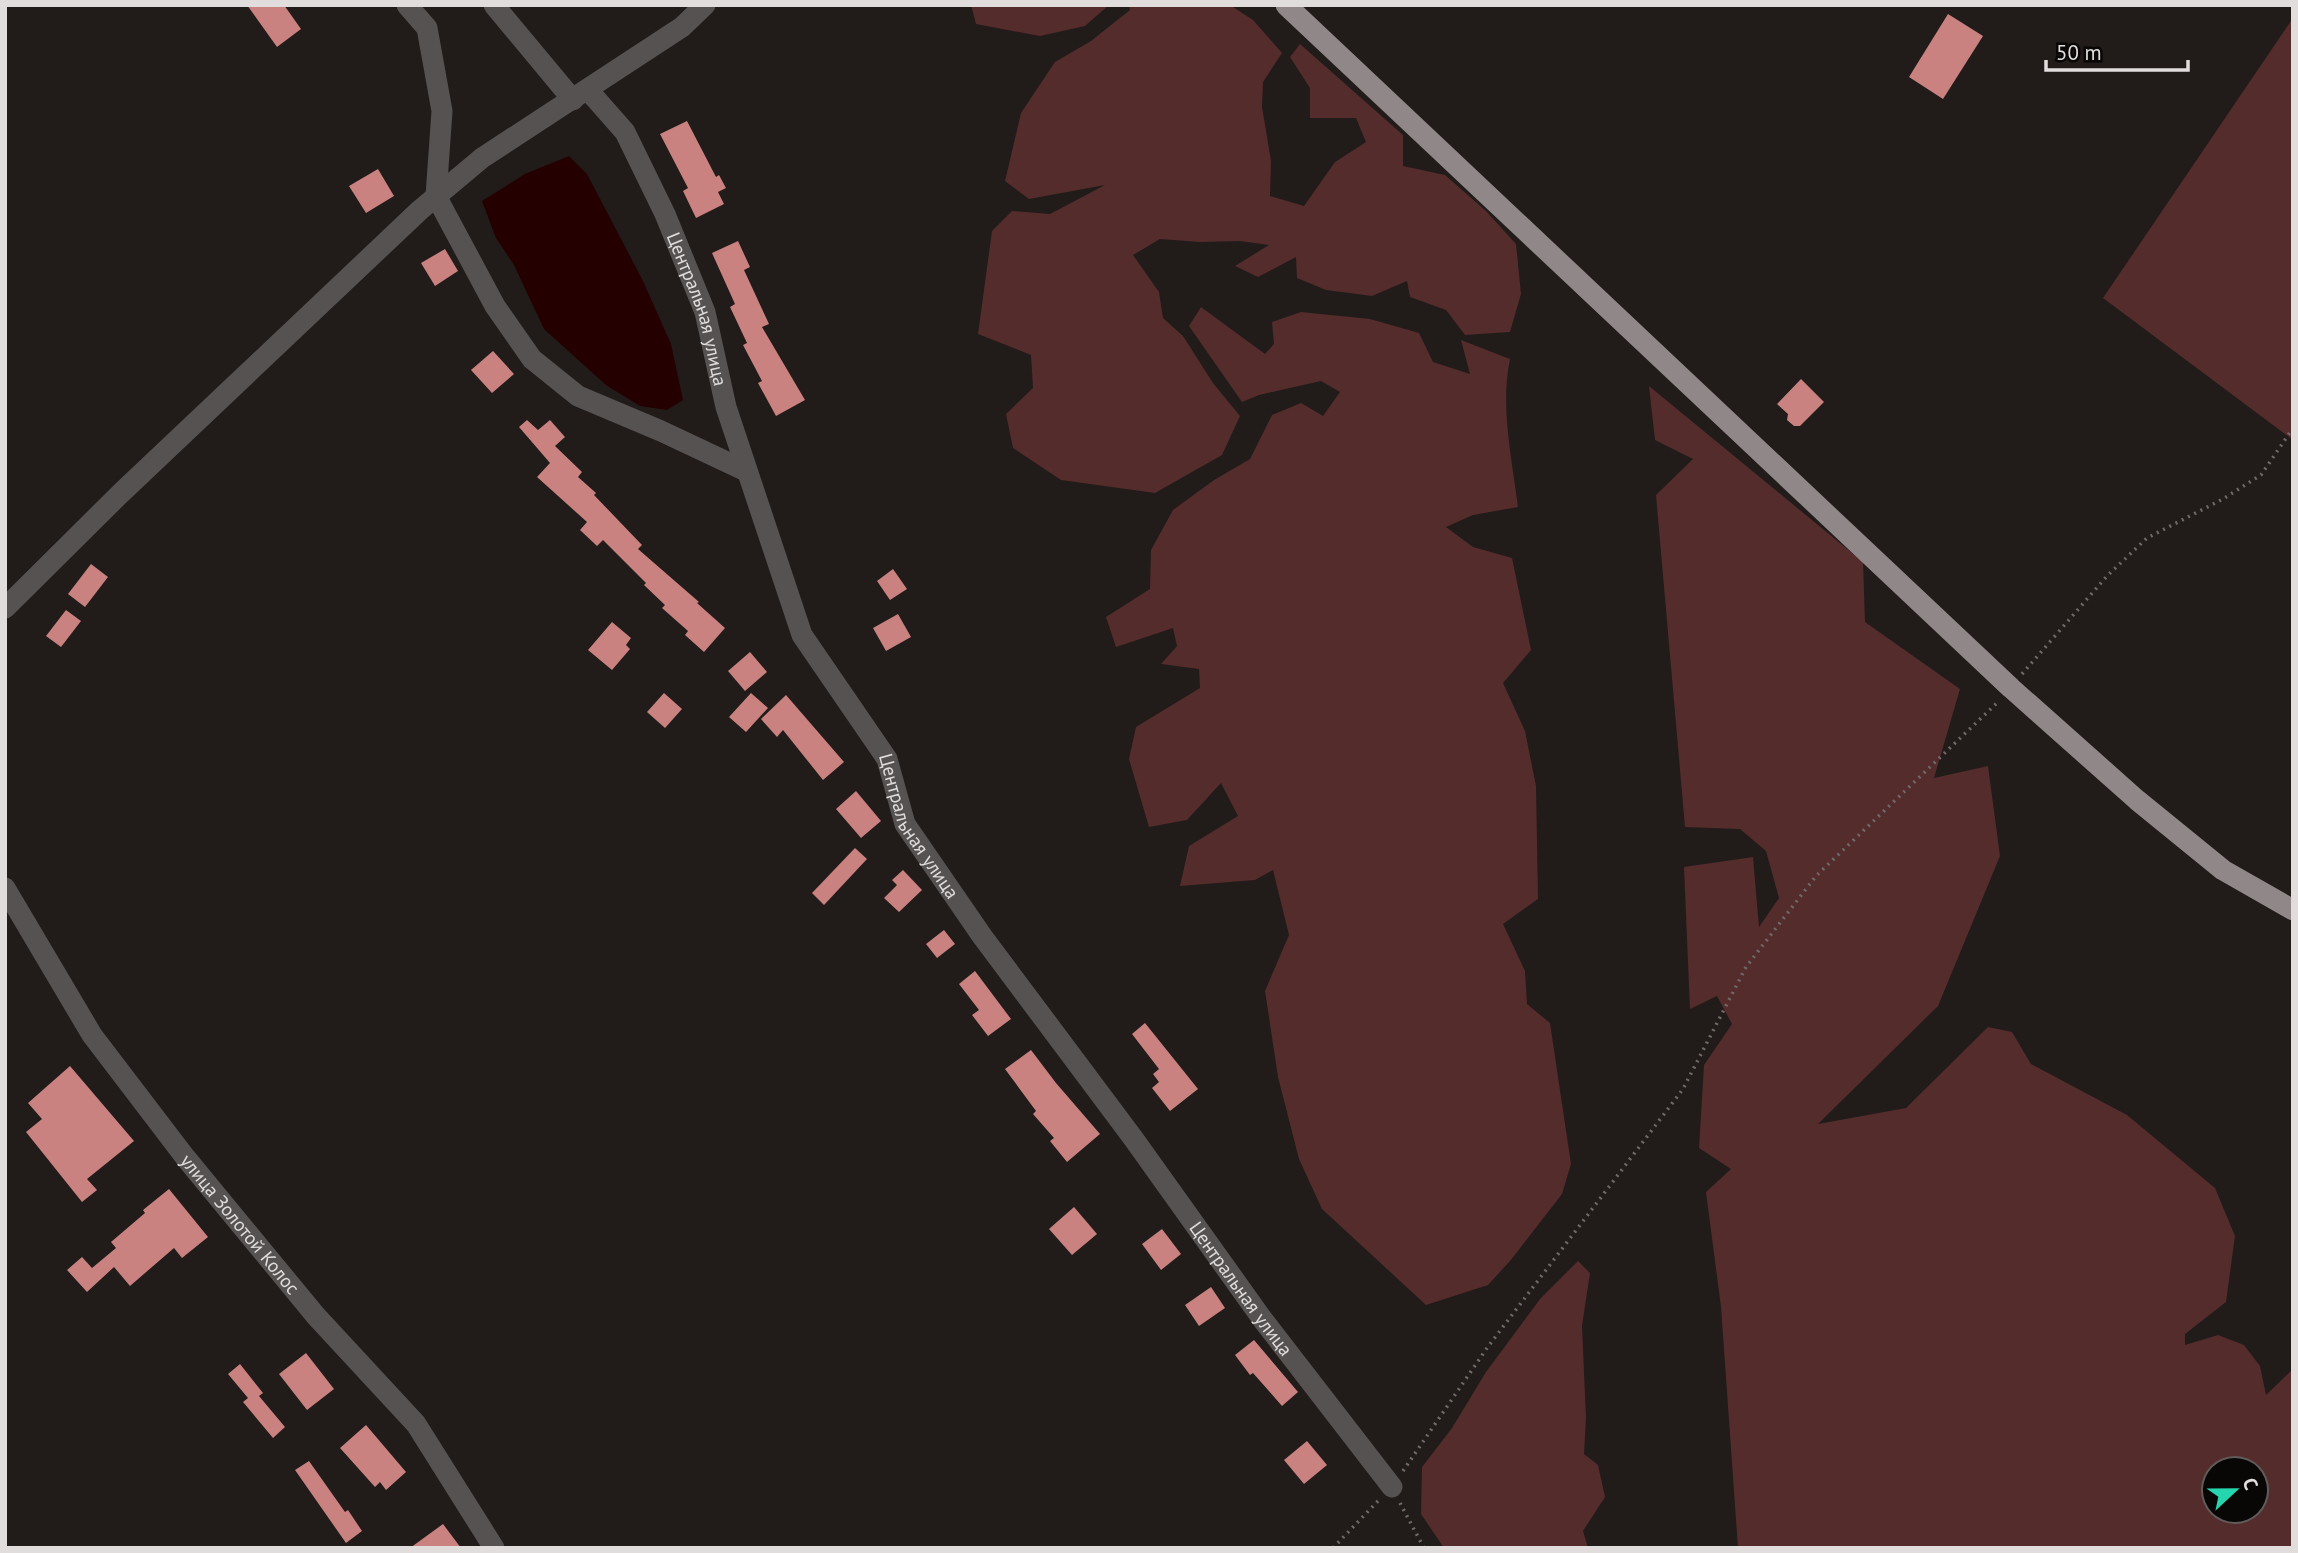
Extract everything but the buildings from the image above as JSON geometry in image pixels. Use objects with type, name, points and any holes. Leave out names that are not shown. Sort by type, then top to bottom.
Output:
[{"type":"main road","points":[[1286,5],[2011,688],[2137,800],[2223,870],[2293,910]]},
{"type":"street","points":[[407,5],[427,28],[442,111],[436,196],[495,306],[532,359],[578,396],[747,471]]},
{"type":"street","name":"Центральная улица","points":[[495,5],[580,95],[625,132],[665,214],[705,312],[726,407],[802,635],[887,759],[905,824],[982,936],[1133,1138],[1263,1320],[1392,1487]]},
{"type":"street","points":[[5,608],[141,474],[436,196],[482,158],[682,27],[705,5]]},
{"type":"street","name":"улица Золотой Колос","points":[[5,888],[92,1035],[186,1157],[316,1316],[416,1424],[494,1548]]},
{"type":"path","points":[[1333,1548],[1392,1487],[1487,1348],[1682,1089],[1746,967],[1816,876],[1986,715],[2107,576],[2147,538],[2223,499],[2261,475],[2293,428]]},
{"type":"path","points":[[1392,1487],[1424,1548]]},
{"type":"shaded area","points":[[971,5],[1109,5],[1085,26],[1040,36],[976,24]]},
{"type":"shaded area","points":[[1129,5],[1230,5],[1253,20],[1282,53],[1263,82],[1262,107],[1271,161],[1270,196],[1304,206],[1335,162],[1366,142],[1356,118],[1310,118],[1310,88],[1290,57],[1300,44],[1403,135],[1403,166],[1445,175],[1486,211],[1516,244],[1521,294],[1510,332],[1465,335],[1446,310],[1410,297],[1407,281],[1372,296],[1326,290],[1297,278],[1296,257],[1258,277],[1235,266],[1269,245],[1240,241],[1160,239],[1133,255],[1159,292],[1163,318],[1183,336],[1213,383],[1240,416],[1222,455],[1155,493],[1061,480],[1013,448],[1006,414],[1033,388],[1031,355],[978,334],[992,231],[1012,211],[1050,214],[1105,185],[1029,199],[1005,181],[1021,113],[1055,62],[1091,41],[1130,10]]},
{"type":"shaded area","points":[[2293,18],[2293,440],[2103,298]]},
{"type":"shaded area","points":[[569,156],[587,174],[643,281],[671,344],[683,400],[667,410],[640,406],[606,385],[544,329],[514,265],[496,238],[482,201],[525,174]]},
{"type":"shaded area","points":[[1201,307],[1265,354],[1274,344],[1272,322],[1301,312],[1370,319],[1419,333],[1433,362],[1470,374],[1461,340],[1510,359],[1506,396],[1518,507],[1473,515],[1446,527],[1473,547],[1512,558],[1531,650],[1503,683],[1525,731],[1536,786],[1538,899],[1503,924],[1525,971],[1527,1004],[1550,1023],[1571,1164],[1562,1194],[1488,1285],[1426,1305],[1322,1209],[1299,1159],[1278,1077],[1265,991],[1289,935],[1273,870],[1255,880],[1180,886],[1189,846],[1238,816],[1221,783],[1187,820],[1149,827],[1129,759],[1136,727],[1200,688],[1199,669],[1161,664],[1177,646],[1173,628],[1116,647],[1106,617],[1150,589],[1151,550],[1173,510],[1214,480],[1250,459],[1272,415],[1301,403],[1323,416],[1340,392],[1321,381],[1259,395],[1242,402],[1189,326]]},
{"type":"shaded area","points":[[1649,386],[1863,562],[1865,622],[1960,689],[1934,778],[1988,766],[2000,856],[1938,1006],[1818,1124],[1906,1108],[1988,1027],[2012,1032],[2031,1064],[2127,1115],[2215,1188],[2235,1236],[2226,1302],[2185,1334],[2185,1345],[2218,1335],[2244,1345],[2260,1366],[2266,1395],[2293,1369],[2293,1548],[1738,1548],[1721,1307],[1706,1192],[1731,1169],[1699,1148],[1704,1065],[1732,1024],[1717,996],[1690,1009],[1684,867],[1753,857],[1759,927],[1779,898],[1766,851],[1740,829],[1685,827],[1656,495],[1693,459],[1655,440]]},
{"type":"shaded area","points":[[1578,1261],[1590,1273],[1582,1326],[1586,1418],[1584,1454],[1598,1465],[1605,1497],[1583,1531],[1588,1548],[1444,1548],[1421,1514],[1422,1467],[1452,1428],[1486,1372],[1540,1299]]}]
